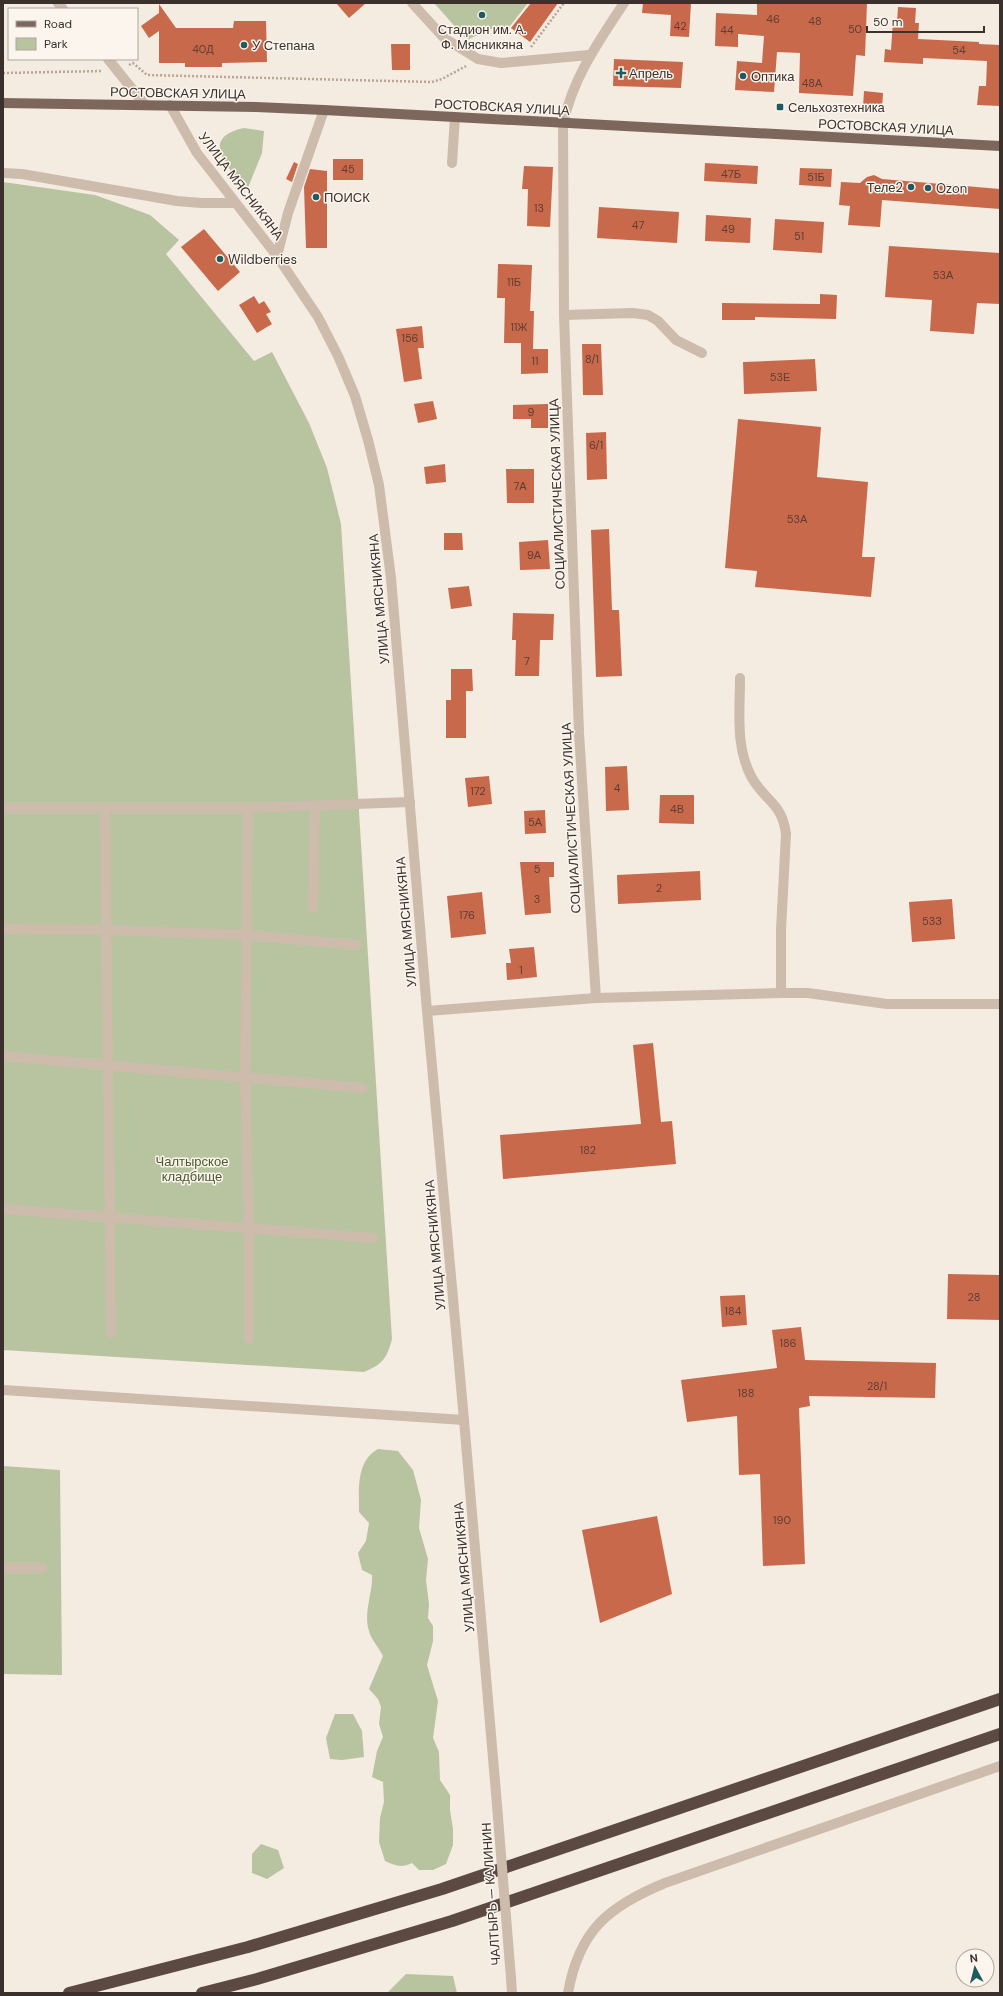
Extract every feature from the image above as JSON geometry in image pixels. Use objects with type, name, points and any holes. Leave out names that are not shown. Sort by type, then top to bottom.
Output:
[{"type":"highway","points":[[69,1993],[248,1947],[442,1890],[1000,1699]]},
{"type":"highway","points":[[202,1993],[256,1979],[452,1921],[1000,1734]]},
{"type":"main road","name":"РОСТОВСКАЯ УЛИЦА","points":[[3,103],[170,105],[324,110],[563,124],[1000,146]]},
{"type":"street","points":[[412,3],[444,38],[478,59],[501,62],[589,55]]},
{"type":"street","name":"СОЦИАЛИСТИЧЕСКАЯ УЛИЦА","points":[[596,998],[579,733],[564,315],[563,124],[568,101],[589,55],[624,3]]},
{"type":"street","points":[[109,60],[116,67],[144,105]]},
{"type":"street","name":"УЛИЦА МЯСНИКЯНА","points":[[170,105],[197,153],[278,256],[318,318],[338,356],[355,396],[379,485],[386,532],[496,1793]]},
{"type":"street","points":[[278,256],[288,213],[324,110]]},
{"type":"street","points":[[452,163],[455,117]]},
{"type":"street","points":[[3,173],[22,174],[177,201],[201,203],[235,202]]},
{"type":"street","points":[[564,315],[633,313],[648,315],[658,321],[676,340],[702,353]]},
{"type":"street","points":[[740,678],[740,742],[745,762],[761,792],[779,809],[784,821],[786,834],[781,930],[781,993]]},
{"type":"street","points":[[3,808],[248,808],[315,807],[410,802]]},
{"type":"street","points":[[106,807],[111,1333]]},
{"type":"street","points":[[314,908],[315,807]]},
{"type":"street","points":[[248,808],[245,1078],[249,1229],[249,1339]]},
{"type":"street","points":[[3,929],[106,930],[247,935],[357,945]]},
{"type":"street","points":[[427,1011],[596,998],[781,993],[808,993],[887,1004],[1000,1004]]},
{"type":"street","points":[[3,1056],[362,1088]]},
{"type":"street","points":[[3,1209],[373,1238]]},
{"type":"street","points":[[3,1390],[464,1420]]},
{"type":"street","points":[[3,1568],[42,1568]]},
{"type":"street","points":[[568,1993],[577,1959],[586,1941],[609,1913],[622,1903],[639,1894],[665,1883],[1000,1766]]},
{"type":"street","name":"ЧАЛТЫРЬ — КАЛИНИН","points":[[496,1793],[512,1993]]},
{"type":"path","points":[[521,61],[564,3]]},
{"type":"path","points":[[3,73],[97,72],[133,64],[146,75],[432,82],[442,79],[478,59]]},
{"type":"green space","name":"Стадион им. А. Ф. Мясникяна","points":[[434,3],[528,3],[510,26],[490,29],[467,40]]},
{"type":"green space","points":[[244,128],[264,131],[262,153],[247,190],[226,164],[220,147],[222,139],[230,133]]},
{"type":"green space","name":"Чалтырское кладбище","points":[[3,182],[95,195],[150,215],[179,240],[166,254],[254,361],[272,352],[309,423],[327,468],[341,524],[392,1339],[383,1360],[376,1366],[364,1372],[3,1350]]},
{"type":"green space","points":[[378,1449],[398,1451],[413,1470],[421,1500],[419,1528],[428,1559],[426,1580],[429,1604],[428,1618],[433,1626],[433,1641],[427,1665],[438,1701],[433,1738],[439,1752],[440,1780],[450,1795],[450,1810],[453,1829],[453,1845],[446,1864],[433,1870],[419,1870],[412,1863],[405,1866],[398,1866],[385,1861],[379,1842],[380,1818],[384,1802],[383,1782],[372,1777],[377,1751],[383,1737],[379,1724],[381,1707],[378,1699],[369,1689],[383,1656],[371,1637],[367,1624],[372,1575],[362,1570],[358,1553],[366,1541],[369,1523],[359,1512],[360,1476],[366,1461],[371,1454]]},
{"type":"green space","points":[[3,1466],[60,1470],[62,1675],[3,1674]]},
{"type":"green space","points":[[335,1714],[353,1714],[362,1731],[364,1757],[342,1760],[330,1759],[326,1738]]},
{"type":"green space","points":[[261,1844],[278,1850],[284,1868],[267,1879],[252,1873],[252,1854]]},
{"type":"green space","points":[[406,1974],[453,1976],[457,1993],[387,1993]]},
{"type":"building","points":[[336,3],[366,3],[349,18]]},
{"type":"building","points":[[531,3],[558,3],[530,42],[511,28]]},
{"type":"building","points":[[643,3],[691,3],[689,37],[670,36],[671,15],[642,13]]},
{"type":"building","points":[[757,3],[867,3],[865,56],[856,55],[853,96],[799,93],[800,53],[777,52],[774,92],[735,90],[737,61],[762,63],[764,36],[738,34],[738,47],[715,46],[716,13],[757,15]]},
{"type":"building","points":[[159,4],[176,28],[233,28],[234,21],[266,21],[267,62],[222,63],[222,67],[185,67],[185,63],[159,63],[159,31],[149,38],[141,26],[159,13]]},
{"type":"building","points":[[898,7],[916,8],[915,23],[919,23],[918,39],[979,42],[979,44],[1000,45],[1000,106],[977,105],[979,86],[986,86],[987,61],[923,58],[923,64],[884,62],[885,49],[891,50],[893,21],[897,22]]},
{"type":"building","points":[[391,44],[410,44],[410,70],[392,70]]},
{"type":"building","points":[[614,59],[683,62],[681,88],[613,86]]},
{"type":"building","points":[[864,91],[883,93],[882,109],[863,107]]},
{"type":"building","points":[[333,159],[363,159],[363,180],[333,180]]},
{"type":"building","points":[[294,162],[298,164],[292,182],[286,179]]},
{"type":"building","points":[[705,163],[758,166],[757,184],[704,181]]},
{"type":"building","points":[[524,166],[553,167],[550,227],[527,226],[528,189],[522,189]]},
{"type":"building","points":[[800,168],[832,169],[831,187],[799,185]]},
{"type":"building","points":[[310,169],[327,171],[327,248],[306,248],[304,187]]},
{"type":"building","points":[[874,175],[882,179],[1000,189],[1000,209],[882,200],[880,227],[848,225],[850,206],[839,205],[841,182],[860,183],[867,177]]},
{"type":"building","points":[[599,207],[679,212],[677,243],[597,238]]},
{"type":"building","points":[[706,215],[751,218],[750,243],[705,241]]},
{"type":"building","points":[[775,219],[824,222],[822,253],[773,250]]},
{"type":"building","points":[[204,229],[240,272],[218,291],[181,247]]},
{"type":"building","points":[[889,246],[1000,253],[1000,304],[977,303],[974,334],[930,331],[932,300],[885,297]]},
{"type":"building","points":[[498,264],[532,265],[530,311],[534,311],[533,349],[548,349],[548,373],[521,374],[521,343],[504,343],[505,298],[497,298]]},
{"type":"building","points":[[820,294],[837,295],[836,319],[755,317],[755,320],[722,320],[722,303],[820,304]]},
{"type":"building","points":[[254,296],[259,304],[264,301],[271,312],[266,314],[272,324],[257,333],[239,305]]},
{"type":"building","points":[[422,326],[424,348],[418,348],[422,379],[404,382],[396,329]]},
{"type":"building","points":[[582,344],[601,344],[603,395],[583,395]]},
{"type":"building","points":[[815,359],[817,391],[744,394],[743,362]]},
{"type":"building","points":[[433,401],[437,419],[418,423],[414,404]]},
{"type":"building","points":[[548,404],[548,428],[531,428],[531,419],[513,419],[513,405]]},
{"type":"building","points":[[738,419],[821,427],[817,477],[868,482],[862,557],[875,557],[871,597],[755,587],[757,571],[725,568]]},
{"type":"building","points":[[606,432],[607,479],[587,480],[586,433]]},
{"type":"building","points":[[445,464],[446,482],[426,484],[424,467]]},
{"type":"building","points":[[506,469],[534,469],[534,503],[507,503]]},
{"type":"building","points":[[609,529],[612,610],[619,610],[622,676],[596,677],[591,530]]},
{"type":"building","points":[[444,533],[462,533],[463,550],[444,550]]},
{"type":"building","points":[[548,540],[550,569],[520,570],[519,542]]},
{"type":"building","points":[[469,586],[472,606],[451,609],[448,588]]},
{"type":"building","points":[[513,613],[554,614],[553,640],[540,640],[539,676],[515,676],[516,640],[512,640]]},
{"type":"building","points":[[451,669],[472,669],[473,691],[466,691],[466,738],[446,738],[446,700],[451,700]]},
{"type":"building","points":[[627,766],[629,810],[606,811],[605,767]]},
{"type":"building","points":[[489,776],[492,804],[468,807],[465,778]]},
{"type":"building","points":[[660,795],[694,795],[694,824],[659,823]]},
{"type":"building","points":[[545,810],[546,833],[525,834],[524,811]]},
{"type":"building","points":[[520,862],[554,862],[554,877],[549,877],[551,913],[525,915]]},
{"type":"building","points":[[700,871],[701,900],[618,904],[617,875]]},
{"type":"building","points":[[482,892],[486,934],[451,938],[447,896]]},
{"type":"building","points":[[952,899],[955,939],[912,942],[909,902]]},
{"type":"building","points":[[534,947],[537,977],[507,980],[506,963],[511,963],[509,949]]},
{"type":"building","points":[[653,1043],[661,1122],[672,1121],[676,1164],[503,1179],[500,1135],[641,1124],[633,1045]]},
{"type":"building","points":[[948,1274],[1000,1275],[1000,1320],[947,1319]]},
{"type":"building","points":[[745,1295],[747,1325],[722,1327],[720,1296]]},
{"type":"building","points":[[801,1327],[805,1360],[936,1363],[935,1398],[809,1396],[810,1406],[799,1408],[805,1564],[763,1566],[760,1474],[739,1475],[737,1416],[687,1422],[681,1380],[777,1368],[772,1330]]},
{"type":"building","points":[[657,1516],[672,1594],[600,1623],[582,1530]]},
{"type":"place","name":"Стадион им. А. Ф. Мясникяна","points":[[482,15]]},
{"type":"place","name":"У Степана","points":[[244,45]]},
{"type":"place","name":"Апрель","points":[[621,73]]},
{"type":"place","name":"Оптика","points":[[743,76]]},
{"type":"place","name":"Сельхозтехника","points":[[780,107]]},
{"type":"place","name":"Теле2","points":[[911,187]]},
{"type":"place","name":"Ozon","points":[[928,188]]},
{"type":"place","name":"ПОИСК","points":[[316,197]]},
{"type":"place","name":"Wildberries","points":[[220,259]]}]
